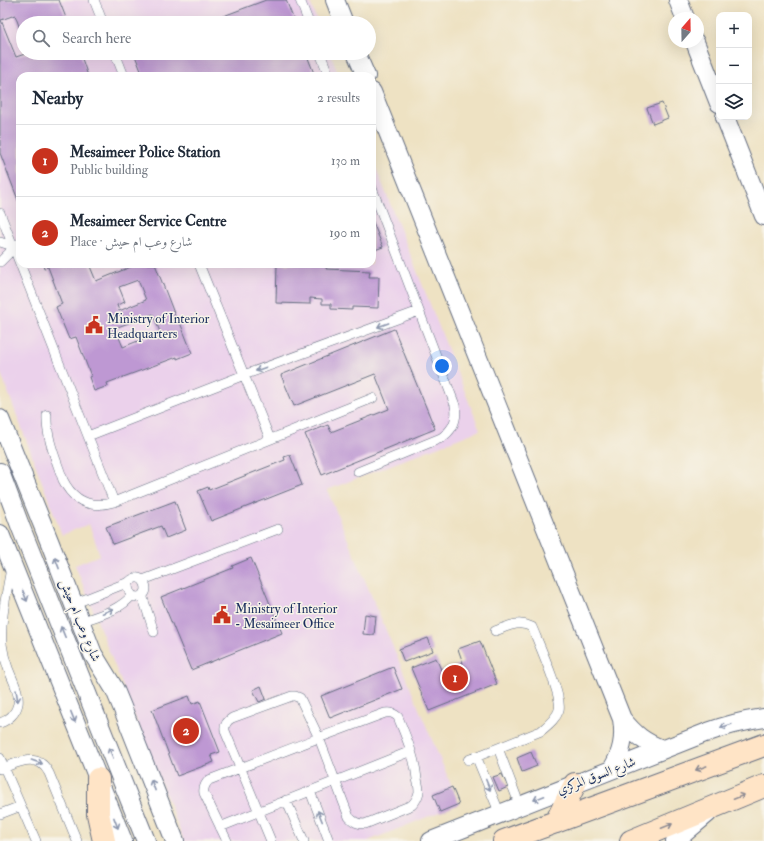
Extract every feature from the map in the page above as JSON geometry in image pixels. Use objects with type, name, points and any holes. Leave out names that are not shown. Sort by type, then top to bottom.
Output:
[{"type":"main road","points":[[504,841],[764,745]]},
{"type":"main road","points":[[98,779],[98,814],[104,841]]},
{"type":"main road","points":[[556,822],[575,784]]},
{"type":"main road","points":[[631,841],[764,786]]},
{"type":"street","points":[[335,0],[341,16]]},
{"type":"street","points":[[678,0],[683,12]]},
{"type":"street","points":[[697,48],[716,95]]},
{"type":"street","points":[[359,60],[364,72]]},
{"type":"street","points":[[376,102],[622,719],[622,745],[620,754],[612,769]]},
{"type":"street","points":[[726,120],[764,216]]},
{"type":"street","name":"شارع وعب ام حيش","points":[[0,419],[93,654],[115,690],[175,841]]},
{"type":"street","name":"شارع وعب ام حيش","points":[[0,472],[146,841]]},
{"type":"street","points":[[21,528],[50,543]]},
{"type":"street","points":[[0,534],[123,841]]},
{"type":"street","name":"شارع السوق المركزي","points":[[431,841],[662,749],[726,726],[747,720],[764,718]]},
{"type":"street","points":[[622,719],[640,738],[650,745],[662,749]]},
{"type":"street","points":[[675,841],[714,807]]},
{"type":"street","points":[[164,841],[167,821]]},
{"type":"lane","points":[[94,0],[100,16]]},
{"type":"lane","points":[[300,0],[306,16]]},
{"type":"lane","points":[[118,60],[122,72]]},
{"type":"lane","points":[[323,60],[327,72]]},
{"type":"lane","points":[[358,472],[441,438],[447,434],[455,423],[456,411],[376,198]]},
{"type":"lane","points":[[0,214],[16,244]]},
{"type":"lane","points":[[0,242],[16,244]]},
{"type":"lane","points":[[0,262],[16,244]]},
{"type":"lane","points":[[25,268],[114,502]]},
{"type":"lane","points":[[201,268],[270,440]]},
{"type":"lane","points":[[88,436],[419,311]]},
{"type":"lane","points":[[47,415],[50,441],[63,480],[76,498],[83,502],[98,505],[114,502],[373,398]]},
{"type":"lane","points":[[73,604],[134,579],[143,580],[278,529]]},
{"type":"lane","points":[[0,723],[10,718],[14,714],[18,704],[17,693],[4,654],[1,630],[11,562]]},
{"type":"lane","points":[[80,622],[117,607],[146,590],[143,580]]},
{"type":"lane","points":[[129,582],[129,590],[137,595],[154,632]]},
{"type":"lane","points":[[495,631],[518,624],[524,624],[532,627],[560,703],[556,716],[550,724],[541,731],[472,758],[500,814]]},
{"type":"lane","points":[[227,841],[204,794],[204,786],[209,780],[241,768],[319,738],[385,713],[394,713],[398,717],[411,751],[416,769],[419,792],[418,797],[416,802],[412,805],[365,824],[354,822],[349,817],[319,738],[300,698],[295,696],[227,721],[224,727],[241,768],[259,811],[271,841]]},
{"type":"lane","points":[[498,748],[520,806]]},
{"type":"lane","points":[[220,827],[411,751]]},
{"type":"lane","points":[[0,758],[2,768],[36,841]]},
{"type":"lane","points":[[2,768],[28,760],[38,761],[43,764],[47,768],[77,841]]},
{"type":"lane","points":[[310,791],[330,841]]},
{"type":"lane","points":[[286,800],[304,841]]},
{"type":"lane","points":[[0,814],[21,806]]},
{"type":"shaded area","points":[[0,0],[309,0],[315,16],[16,16],[16,60],[333,60],[337,72],[16,72],[16,268],[376,268],[376,168],[480,430],[327,490],[459,804],[368,841],[184,841],[75,565],[100,555],[89,524],[62,535],[0,371]]},
{"type":"building","points":[[0,0],[59,0],[65,16],[16,16],[16,18],[15,15],[1,20],[16,60],[82,60],[87,72],[16,72],[16,195],[0,153]]},
{"type":"building","points":[[266,0],[286,0],[292,16],[224,16]]},
{"type":"building","points":[[137,60],[309,60],[313,72],[141,72]]},
{"type":"building","points":[[662,103],[668,118],[653,124],[647,108]]},
{"type":"building","points":[[376,230],[383,247],[376,250]]},
{"type":"building","name":"Ministry of Interior Headquarters","points":[[48,268],[91,268],[96,281],[128,268],[157,268],[177,321],[179,320],[192,353],[177,359],[177,357],[107,383],[108,386],[94,391],[89,377],[91,376],[76,337],[69,339],[56,307],[62,304]],"holes":[[[138,280],[146,300],[119,311],[117,305],[125,302],[119,287]],[[153,314],[160,332],[123,347],[115,328]]]},
{"type":"building","points":[[277,268],[326,268],[370,271],[369,277],[379,277],[378,308],[352,307],[352,310],[331,309],[331,304],[322,304],[322,299],[310,298],[310,304],[276,303]]},
{"type":"building","points":[[394,329],[435,429],[322,475],[305,434],[328,425],[331,432],[389,409],[375,374],[294,406],[281,375]]},
{"type":"building","points":[[290,455],[302,485],[211,521],[198,491],[208,487],[209,490],[285,460],[284,457]]},
{"type":"building","points":[[175,501],[186,530],[166,538],[161,526],[113,544],[106,527]]},
{"type":"building","name":"Ministry of Interior - Mesaimeer Office","points":[[251,558],[282,633],[191,670],[161,597],[233,568],[232,566]]},
{"type":"building","points":[[365,614],[376,616],[374,635],[363,634]]},
{"type":"building","points":[[428,638],[433,651],[404,662],[399,649]]},
{"type":"building","points":[[480,641],[497,684],[429,711],[411,668],[436,658],[442,672],[463,663],[458,649]]},
{"type":"building","points":[[393,667],[402,689],[330,718],[321,696]]},
{"type":"building","points":[[261,686],[266,699],[259,702],[253,690]]},
{"type":"building","points":[[189,696],[192,704],[200,701],[220,752],[211,755],[214,762],[177,776],[152,710]]},
{"type":"building","points":[[531,752],[537,766],[522,772],[517,758]]},
{"type":"building","points":[[502,774],[508,787],[499,791],[493,777]]},
{"type":"building","points":[[452,787],[459,804],[440,812],[433,795]]},
{"type":"place","name":"Ministry of Interior Headquarters","points":[[94,325]]},
{"type":"place","name":"Ministry of Interior - Mesaimeer Office","points":[[222,615]]},
{"type":"place","name":"Mesaimeer Police Station","points":[[455,678]]},
{"type":"place","name":"Mesaimeer Service Centre","points":[[186,731]]}]
